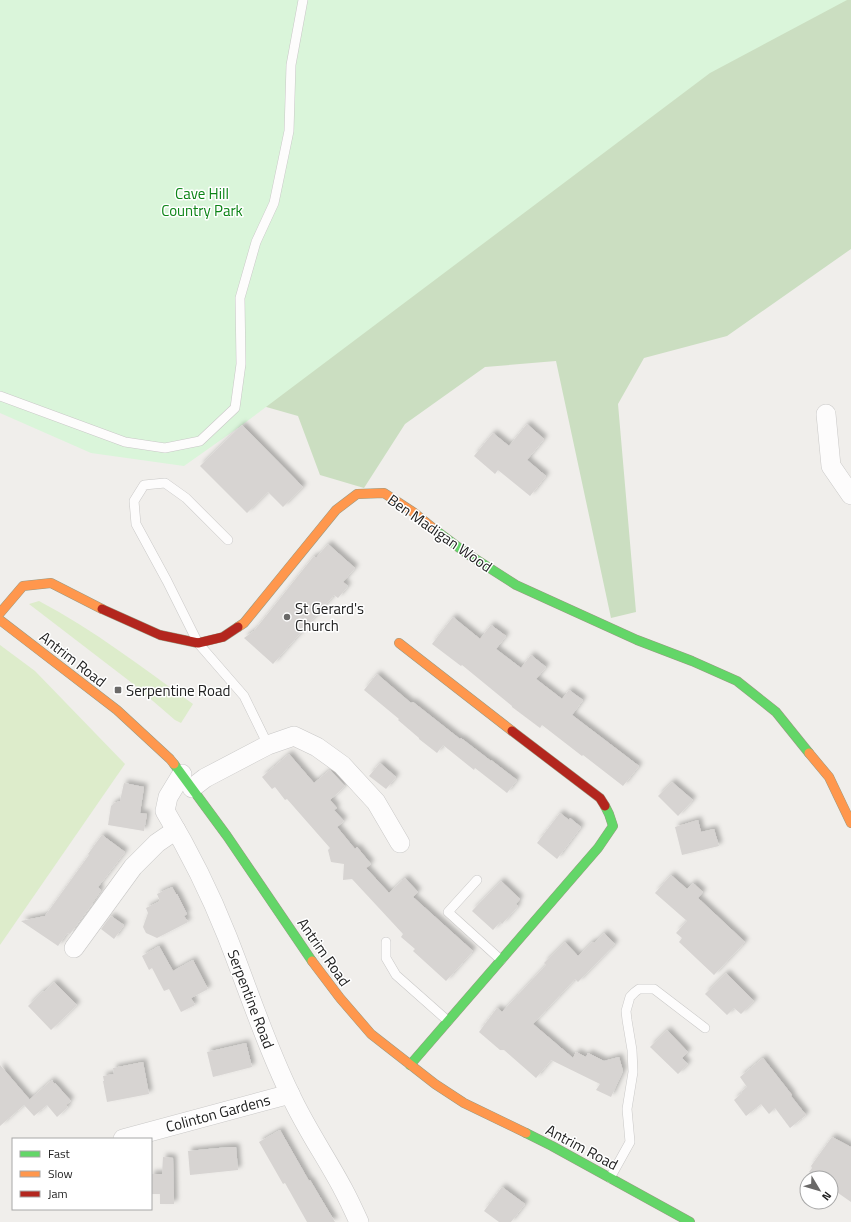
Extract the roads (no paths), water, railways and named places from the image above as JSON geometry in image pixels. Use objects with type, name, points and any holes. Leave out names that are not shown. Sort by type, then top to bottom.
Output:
[{"type":"street","points":[[826,414],[831,466],[851,495]]},
{"type":"street","name":"Ben Madigan Wood","points":[[0,613],[23,586],[51,583],[115,615],[160,635],[198,643],[223,637],[244,623],[336,510],[357,494],[384,493],[413,512],[466,553],[516,585],[637,640],[692,661],[737,681],[776,712],[829,777],[851,823]]},
{"type":"street","name":"Antrim Road","points":[[0,620],[117,710],[170,759],[225,832],[318,969],[340,998],[371,1034],[435,1084],[464,1103],[552,1146],[690,1222]]},
{"type":"street","points":[[398,643],[600,798],[609,814],[613,826],[598,848],[410,1065]]},
{"type":"street","points":[[187,781],[205,778],[268,745],[294,736],[317,747],[342,765],[376,802],[400,843]]},
{"type":"street","name":"Serpentine Road","points":[[187,781],[168,797],[165,811],[197,868],[221,922],[290,1094],[303,1120],[344,1190],[359,1222]]},
{"type":"street","points":[[74,948],[133,867],[157,843],[176,830]]},
{"type":"street","name":"Colinton Gardens","points":[[127,1138],[290,1094]]},
{"type":"lane","points":[[0,396],[125,442],[165,448],[200,441],[235,408],[241,364],[240,298],[256,242],[274,203],[289,131],[291,65],[303,0]]},
{"type":"lane","points":[[228,540],[186,498],[165,483],[144,485],[134,501],[136,524],[167,580],[198,643],[244,696],[268,745]]},
{"type":"lane","points":[[477,880],[448,912],[501,960]]},
{"type":"lane","points":[[386,942],[386,958],[396,975],[448,1021]]},
{"type":"lane","points":[[610,1178],[630,1142],[627,1109],[633,1072],[632,1050],[626,1011],[630,997],[639,989],[654,989],[705,1028]]},
{"type":"place","name":"St Gerard's Church","points":[[287,617]]},
{"type":"place","name":"Serpentine Road","points":[[118,690]]},
{"type":"park label","name":"Cave Hill Country Park","points":[[202,202]]}]
